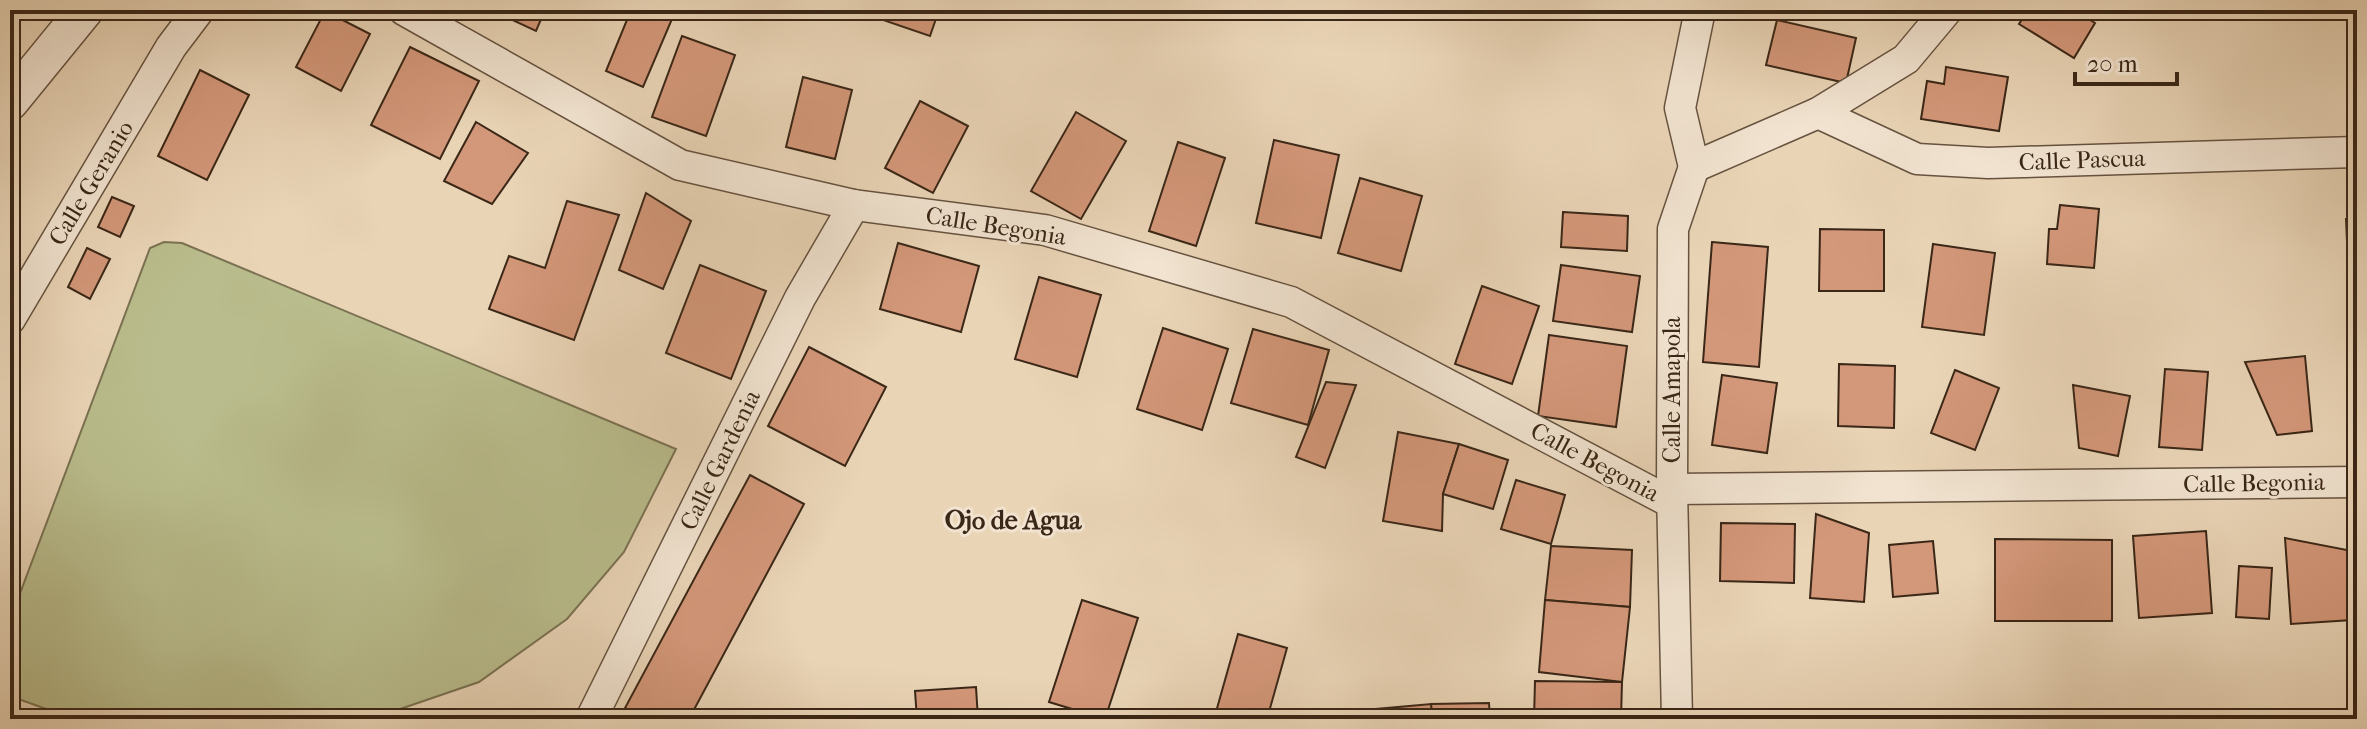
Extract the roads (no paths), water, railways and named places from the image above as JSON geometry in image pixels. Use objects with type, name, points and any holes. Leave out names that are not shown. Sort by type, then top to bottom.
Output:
[{"type":"street","points":[[10,102],[85,10]]},
{"type":"street","name":"Calle Geranio","points":[[10,319],[171,47],[199,10]]},
{"type":"street","name":"Calle Begonia","points":[[404,10],[680,165],[854,205],[1045,230],[1291,302],[1672,496],[2357,482]]},
{"type":"street","points":[[1700,10],[1680,108],[1694,167],[1818,113],[1906,59],[1947,10]]},
{"type":"street","name":"Calle Pascua","points":[[1818,113],[1917,159],[1988,163],[2357,152]]},
{"type":"street","name":"Calle Amapola","points":[[1677,719],[1672,496],[1673,229],[1694,167]]},
{"type":"street","name":"Calle Gardenia","points":[[591,719],[800,298],[854,205]]},
{"type":"district","name":"Ojo de Agua","points":[[1013,520]]}]
